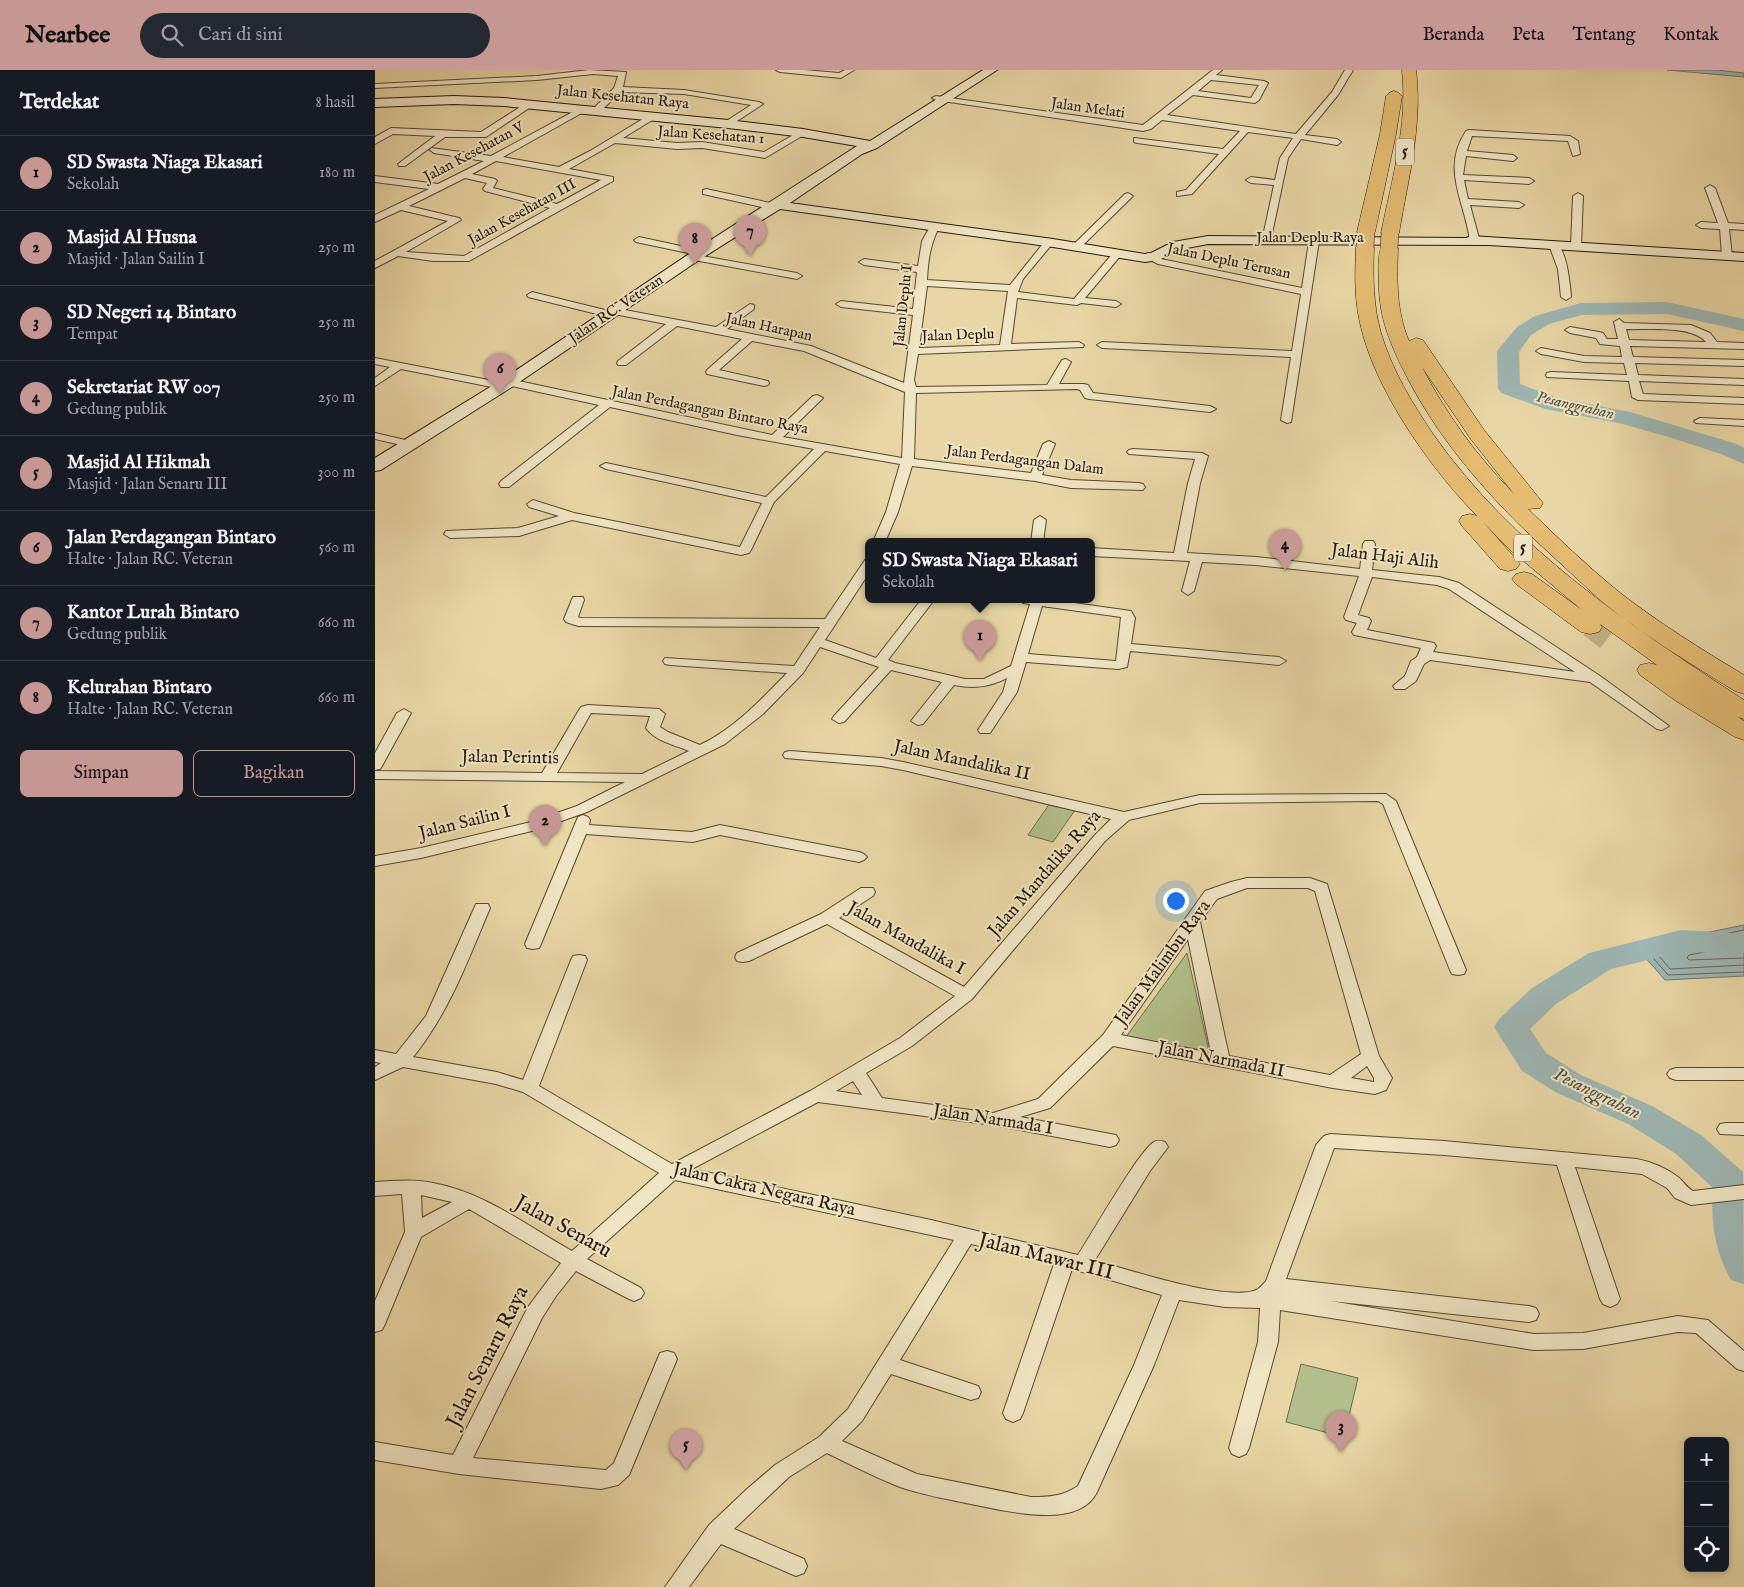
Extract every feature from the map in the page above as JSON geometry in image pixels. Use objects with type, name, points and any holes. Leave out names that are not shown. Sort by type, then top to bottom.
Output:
[{"type":"highway","name":"5","points":[[1394,70],[1396,81],[1388,134],[1365,239],[1364,288],[1369,324],[1379,353],[1398,395],[1438,459],[1497,525],[1583,601],[1638,641],[1744,711]]},
{"type":"highway","name":"5","points":[[1409,70],[1412,86],[1410,110],[1389,240],[1389,300],[1391,319],[1399,343],[1426,395],[1446,430],[1497,490],[1609,596],[1664,635],[1744,686]]},
{"type":"highway","points":[[1389,300],[1403,318],[1419,349],[1477,434],[1527,498],[1598,565],[1667,618],[1744,667]]},
{"type":"highway","points":[[1369,324],[1366,337],[1368,356],[1377,383],[1418,457],[1460,509],[1516,571],[1685,696],[1744,732]]},
{"type":"main road","name":"Jalan RC. Veteran","points":[[941,99],[980,70]]},
{"type":"main road","name":"Jalan RC. Veteran","points":[[375,466],[505,384],[698,255],[778,205],[867,143],[991,70]]},
{"type":"main road","name":"Jalan Kesehatan Raya","points":[[375,102],[482,101],[531,104],[729,124],[867,143]]},
{"type":"main road","points":[[778,205],[846,217],[934,227],[1146,257]]},
{"type":"main road","name":"Jalan Deplu Raya","points":[[1267,238],[1478,241]]},
{"type":"main road","name":"Jalan Deplu Raya","points":[[1146,257],[1175,244],[1208,240],[1267,238],[1554,244],[1744,257]]},
{"type":"street","points":[[780,70],[841,76],[849,71]]},
{"type":"street","name":"Jalan Melati","points":[[941,99],[1134,128],[1146,128],[1217,70]]},
{"type":"street","points":[[1267,238],[1284,158],[1325,107],[1349,70]]},
{"type":"street","points":[[375,86],[538,74],[593,72],[620,74],[623,75],[618,89],[684,92],[759,104],[729,124]]},
{"type":"street","points":[[1190,92],[1254,100],[1264,83],[1210,76]]},
{"type":"street","name":"Jalan Kesehatan V","points":[[375,219],[591,110],[618,89]]},
{"type":"street","points":[[375,141],[391,131],[483,135],[531,104]]},
{"type":"street","points":[[1161,116],[1337,142]]},
{"type":"street","name":"Jalan Kesehatan III","points":[[560,170],[593,153],[651,117]]},
{"type":"street","points":[[1180,194],[1189,192],[1246,129]]},
{"type":"street","points":[[1478,241],[1464,202],[1459,177],[1461,153],[1466,137],[1470,132],[1570,139],[1574,141],[1576,154]]},
{"type":"street","points":[[403,164],[443,134]]},
{"type":"street","name":"Jalan Kesehatan 1","points":[[612,140],[677,146],[702,145],[765,155],[805,134]]},
{"type":"street","points":[[1137,140],[1227,152]]},
{"type":"street","name":"Jalan Kesehatan III","points":[[395,254],[466,259],[610,179],[435,150]]},
{"type":"street","points":[[1461,153],[1513,158]]},
{"type":"street","points":[[464,175],[491,181],[489,189],[560,208]]},
{"type":"street","points":[[1459,177],[1529,181]]},
{"type":"street","points":[[375,179],[440,187]]},
{"type":"street","points":[[1251,180],[1280,179]]},
{"type":"street","points":[[1710,188],[1724,226],[1727,256]]},
{"type":"street","points":[[706,192],[778,205]]},
{"type":"street","points":[[1076,247],[1128,196]]},
{"type":"street","points":[[1576,246],[1578,196]]},
{"type":"street","points":[[1464,202],[1519,205]]},
{"type":"street","points":[[375,265],[456,220],[398,206]]},
{"type":"street","points":[[1701,225],[1744,227]]},
{"type":"street","name":"Jalan Deplu I","points":[[911,390],[909,380],[914,351],[917,312],[923,283],[923,257],[927,240],[934,227]]},
{"type":"street","points":[[639,240],[698,255],[797,276]]},
{"type":"street","points":[[1287,420],[1314,240]]},
{"type":"street","name":"Jalan Deplu","points":[[914,351],[1005,348],[1013,291],[1019,278],[1048,243]]},
{"type":"street","points":[[1554,244],[1563,269],[1565,297]]},
{"type":"street","points":[[1078,300],[1117,254]]},
{"type":"street","name":"Jalan Deplu Terusan","points":[[1146,257],[1305,292]]},
{"type":"street","points":[[864,262],[923,270]]},
{"type":"street","points":[[923,283],[1013,291],[1077,302],[1078,300],[1117,304]]},
{"type":"street","name":"Jalan Harapan","points":[[532,295],[612,313],[807,348],[911,390],[1077,386],[1084,387],[1089,396],[1210,409]]},
{"type":"street","points":[[841,304],[917,312]]},
{"type":"street","points":[[718,331],[750,307]]},
{"type":"street","points":[[622,363],[673,324]]},
{"type":"street","points":[[1714,345],[1706,335],[1691,328],[1619,324],[1637,396],[1640,398],[1744,401]]},
{"type":"street","points":[[1570,330],[1599,335],[1604,342],[1744,346]]},
{"type":"street","points":[[750,337],[711,372],[764,383]]},
{"type":"street","points":[[1005,348],[1079,345]]},
{"type":"street","points":[[1101,345],[1296,354]]},
{"type":"street","points":[[1541,351],[1576,358],[1744,363]]},
{"type":"street","name":"Jalan Perdagangan Bintaro Raya","points":[[375,361],[505,384],[774,439],[907,462]]},
{"type":"street","points":[[1051,388],[1066,362]]},
{"type":"street","points":[[375,383],[399,366]]},
{"type":"street","points":[[1551,375],[1744,382]]},
{"type":"street","points":[[881,538],[892,512],[909,455],[911,390]]},
{"type":"street","points":[[774,439],[817,398]]},
{"type":"street","points":[[505,484],[607,404]]},
{"type":"street","points":[[1700,421],[1744,423]]},
{"type":"street","points":[[375,436],[410,444]]},
{"type":"street","points":[[1035,477],[1049,444]]},
{"type":"street","points":[[533,504],[572,516],[739,551],[745,550],[769,500],[822,448]]},
{"type":"street","points":[[1133,452],[1202,456],[1193,483],[1180,556]]},
{"type":"street","name":"Jalan Perdagangan Dalam","points":[[907,462],[1035,477],[1066,484],[1139,487]]},
{"type":"street","points":[[606,466],[769,500]]},
{"type":"street","points":[[450,534],[519,532],[572,516]]},
{"type":"street","points":[[1038,538],[1041,520]]},
{"type":"street","points":[[1369,544],[1366,572],[1351,617],[1364,621],[1359,632],[1429,646],[1423,660],[1418,661],[1411,678],[1400,686]]},
{"type":"street","name":"Jalan Haji Alih","points":[[1095,552],[1197,557],[1366,572],[1421,578],[1454,586],[1595,679],[1662,726]]},
{"type":"street","points":[[1188,591],[1197,557]]},
{"type":"street","name":"Jalan Sailin I","points":[[375,861],[421,853],[535,825],[582,809],[720,741],[758,711],[798,670],[819,642],[829,623],[865,569]]},
{"type":"street","points":[[577,600],[571,619],[578,622],[829,623]]},
{"type":"street","points":[[839,719],[884,664],[926,603]]},
{"type":"street","points":[[985,730],[1010,692],[1019,664],[1033,603]]},
{"type":"street","points":[[819,642],[884,664],[951,680],[986,683],[1019,664],[1115,666],[1122,664],[1128,618],[1124,614],[1047,603]]},
{"type":"street","points":[[1125,647],[1279,661]]},
{"type":"street","points":[[1425,655],[1595,679]]},
{"type":"street","points":[[670,661],[798,670]]},
{"type":"street","points":[[919,722],[951,680]]},
{"type":"street","points":[[547,777],[585,710],[588,709],[657,713],[653,728],[663,735],[700,750]]},
{"type":"street","points":[[375,766],[404,712]]},
{"type":"street","name":"Jalan Mandalika II","points":[[791,755],[881,762],[903,766],[1124,817]]},
{"type":"street","name":"Jalan Perintis","points":[[375,775],[644,778]]},
{"type":"street","name":"Jalan Mandalika Raya","points":[[672,1172],[816,1095],[906,1042],[966,995],[1100,838],[1124,817],[1208,798],[1386,798],[1389,800],[1458,970]]},
{"type":"street","points":[[533,944],[583,825],[582,809]]},
{"type":"street","points":[[581,829],[693,837],[706,832],[720,830],[859,857]]},
{"type":"street","name":"Jalan Malimbu Raya","points":[[993,1119],[1044,1104],[1109,1039],[1211,895],[1236,885],[1310,883],[1319,886],[1323,893],[1370,1056],[1383,1078],[1379,1087],[1375,1088],[1333,1082]]},
{"type":"street","name":"Jalan Mandalika I","points":[[743,957],[827,918],[867,892]]},
{"type":"street","points":[[375,1074],[400,1061],[433,1018],[483,908]]},
{"type":"street","name":"Jalan Mandalika I","points":[[827,918],[966,995]]},
{"type":"street","points":[[1192,921],[1221,1060]]},
{"type":"street","points":[[529,1088],[579,960]]},
{"type":"street","name":"Jalan Narmada II","points":[[1109,1039],[1333,1082]]},
{"type":"street","name":"Jalan Cakra Negara Raya","points":[[375,1056],[477,1074],[529,1088],[672,1172],[966,1236]]},
{"type":"street","points":[[1333,1082],[1370,1056]]},
{"type":"street","points":[[857,1071],[876,1102]]},
{"type":"street","points":[[1676,1074],[1744,1074]]},
{"type":"street","name":"Jalan Narmada I","points":[[816,1095],[993,1119],[1110,1140]]},
{"type":"street","points":[[1044,1104],[1050,1129]]},
{"type":"street","points":[[1726,1129],[1744,1129]]},
{"type":"street","points":[[1239,1448],[1268,1342],[1270,1327],[1265,1295],[1285,1259],[1325,1145],[1330,1141],[1443,1148],[1643,1167],[1673,1183],[1681,1193],[1691,1198],[1744,1192]]},
{"type":"street","points":[[1013,1413],[1074,1262],[1159,1148]]},
{"type":"street","points":[[1564,1160],[1610,1299]]},
{"type":"street","name":"Jalan Senaru Raya","points":[[459,1465],[535,1313],[549,1291],[573,1262],[672,1172]]},
{"type":"street","points":[[375,1324],[414,1232],[411,1187]]},
{"type":"street","name":"Jalan Senaru","points":[[375,1189],[411,1187],[443,1192],[468,1201],[573,1262],[634,1293]]},
{"type":"street","points":[[414,1232],[468,1201]]},
{"type":"street","name":"Jalan Mawar III","points":[[676,1587],[717,1532],[754,1495],[782,1471],[826,1443],[855,1415],[966,1236],[1074,1262],[1173,1291],[1225,1299],[1265,1295]]},
{"type":"street","points":[[826,1443],[903,1478],[930,1486],[1036,1506],[1056,1505],[1078,1500],[1086,1492],[1127,1405],[1173,1291]]},
{"type":"street","points":[[1265,1295],[1319,1292],[1529,1314]]},
{"type":"street","points":[[1265,1295],[1296,1303],[1534,1342],[1583,1341],[1677,1324],[1692,1324],[1701,1326],[1744,1363]]},
{"type":"street","points":[[375,1451],[459,1465],[601,1480],[611,1479],[622,1469],[667,1359]]},
{"type":"street","points":[[887,1364],[971,1392]]},
{"type":"street","points":[[717,1532],[796,1566]]},
{"type":"green space","points":[[1050,803],[1075,810],[1053,842],[1028,835]]},
{"type":"green space","points":[[1187,953],[1209,1051],[1126,1037]]},
{"type":"green space","points":[[1301,1364],[1358,1378],[1344,1437],[1286,1422]]},
{"type":"water","points":[[1667,70],[1716,70],[1744,73],[1744,77]]},
{"type":"water","points":[[1744,925],[1744,976],[1665,980],[1636,947]]},
{"type":"waterway","name":"Pesanggrahan","points":[[1744,325],[1667,308],[1581,309],[1542,320],[1524,331],[1508,351],[1509,388],[1553,404],[1622,417],[1680,433],[1729,449],[1744,457]]},
{"type":"waterway","name":"Pesanggrahan","points":[[1744,942],[1739,944],[1681,941],[1600,961],[1544,996],[1511,1027],[1534,1062],[1569,1084],[1640,1115],[1688,1144],[1730,1182],[1733,1238],[1744,1269]]},
{"type":"tunnel","points":[[1590,627],[1607,640]]},
{"type":"place","name":"Kantor Lurah Bintaro","points":[[750,256]]},
{"type":"place","name":"Kelurahan Bintaro","points":[[695,264]]},
{"type":"place","name":"Jalan Perdagangan Bintaro","points":[[500,394]]},
{"type":"place","name":"Sekretariat RW 007","points":[[1285,570]]},
{"type":"place","name":"SD Swasta Niaga Ekasari","points":[[980,661]]},
{"type":"place","name":"Masjid Al Husna","points":[[545,846]]},
{"type":"place","name":"SD Negeri 14 Bintaro","points":[[1341,1452]]},
{"type":"place","name":"Masjid Al Hikmah","points":[[686,1470]]}]
